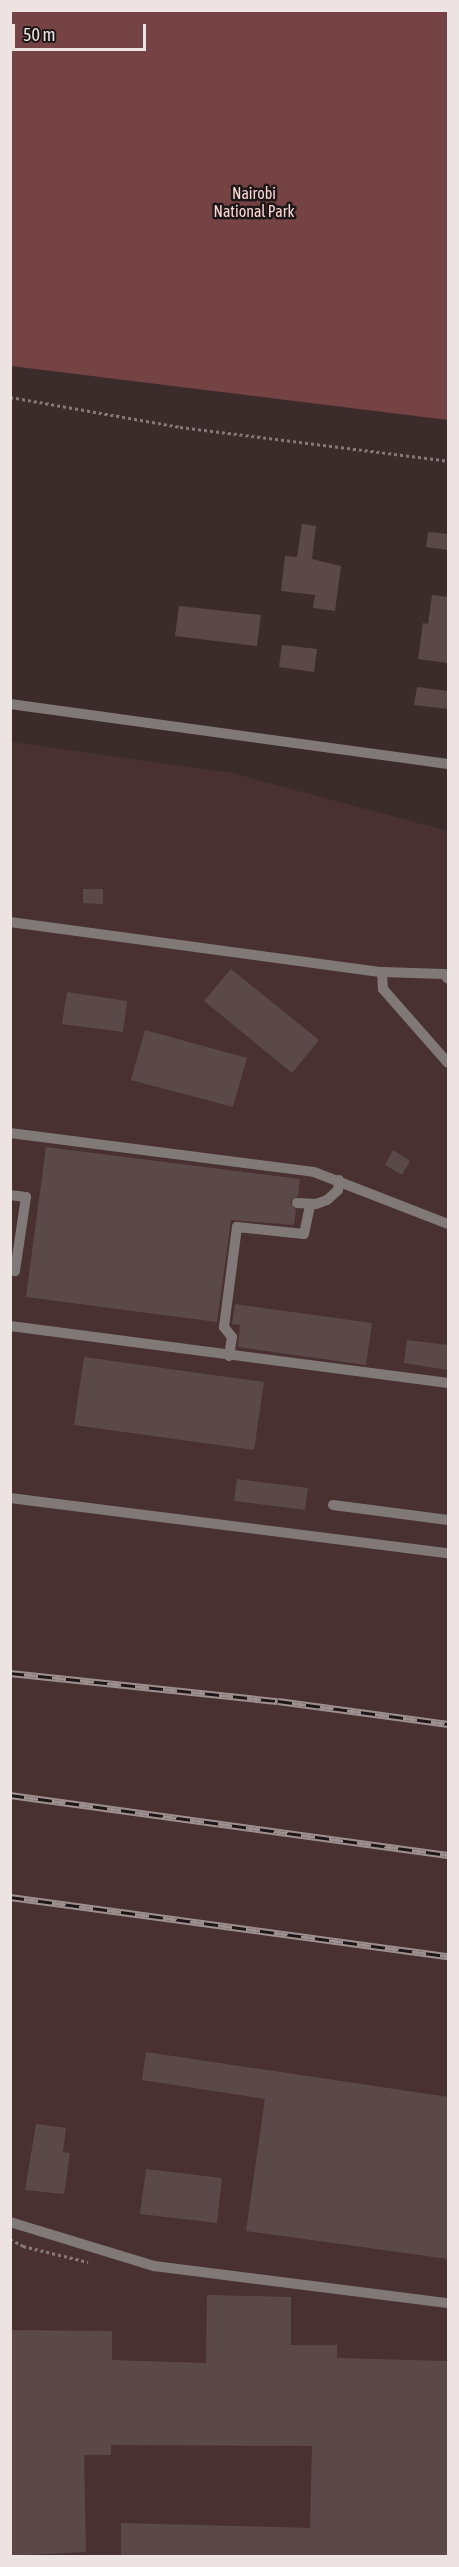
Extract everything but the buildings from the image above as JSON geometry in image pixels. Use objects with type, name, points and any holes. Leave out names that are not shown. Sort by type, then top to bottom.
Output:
[{"type":"lane","points":[[10,704],[448,764]]},
{"type":"lane","points":[[10,922],[382,972],[444,974],[448,979]]},
{"type":"lane","points":[[382,972],[383,989],[448,1063]]},
{"type":"lane","points":[[10,1133],[314,1172],[448,1224]]},
{"type":"lane","points":[[297,1203],[310,1205],[327,1200],[338,1190],[339,1180]]},
{"type":"lane","points":[[10,1195],[26,1197],[15,1271]]},
{"type":"lane","points":[[230,1356],[232,1337],[224,1327],[237,1227],[304,1234],[310,1205]]},
{"type":"lane","points":[[10,1326],[448,1383]]},
{"type":"lane","points":[[10,1498],[448,1553]]},
{"type":"lane","points":[[333,1505],[448,1520]]},
{"type":"lane","points":[[10,2222],[154,2266],[448,2303]]},
{"type":"path","points":[[10,397],[180,427],[448,461]]},
{"type":"shaded area","points":[[11,742],[232,773],[448,831],[448,2556],[11,2556]]},
{"type":"green space","name":"Nairobi National Park","points":[[11,10],[448,11],[448,420],[11,366]]},
{"type":"railway","points":[[10,1673],[278,1701],[448,1724]]},
{"type":"railway","points":[[10,1795],[448,1855]]},
{"type":"railway","points":[[10,1897],[448,1956]]}]
